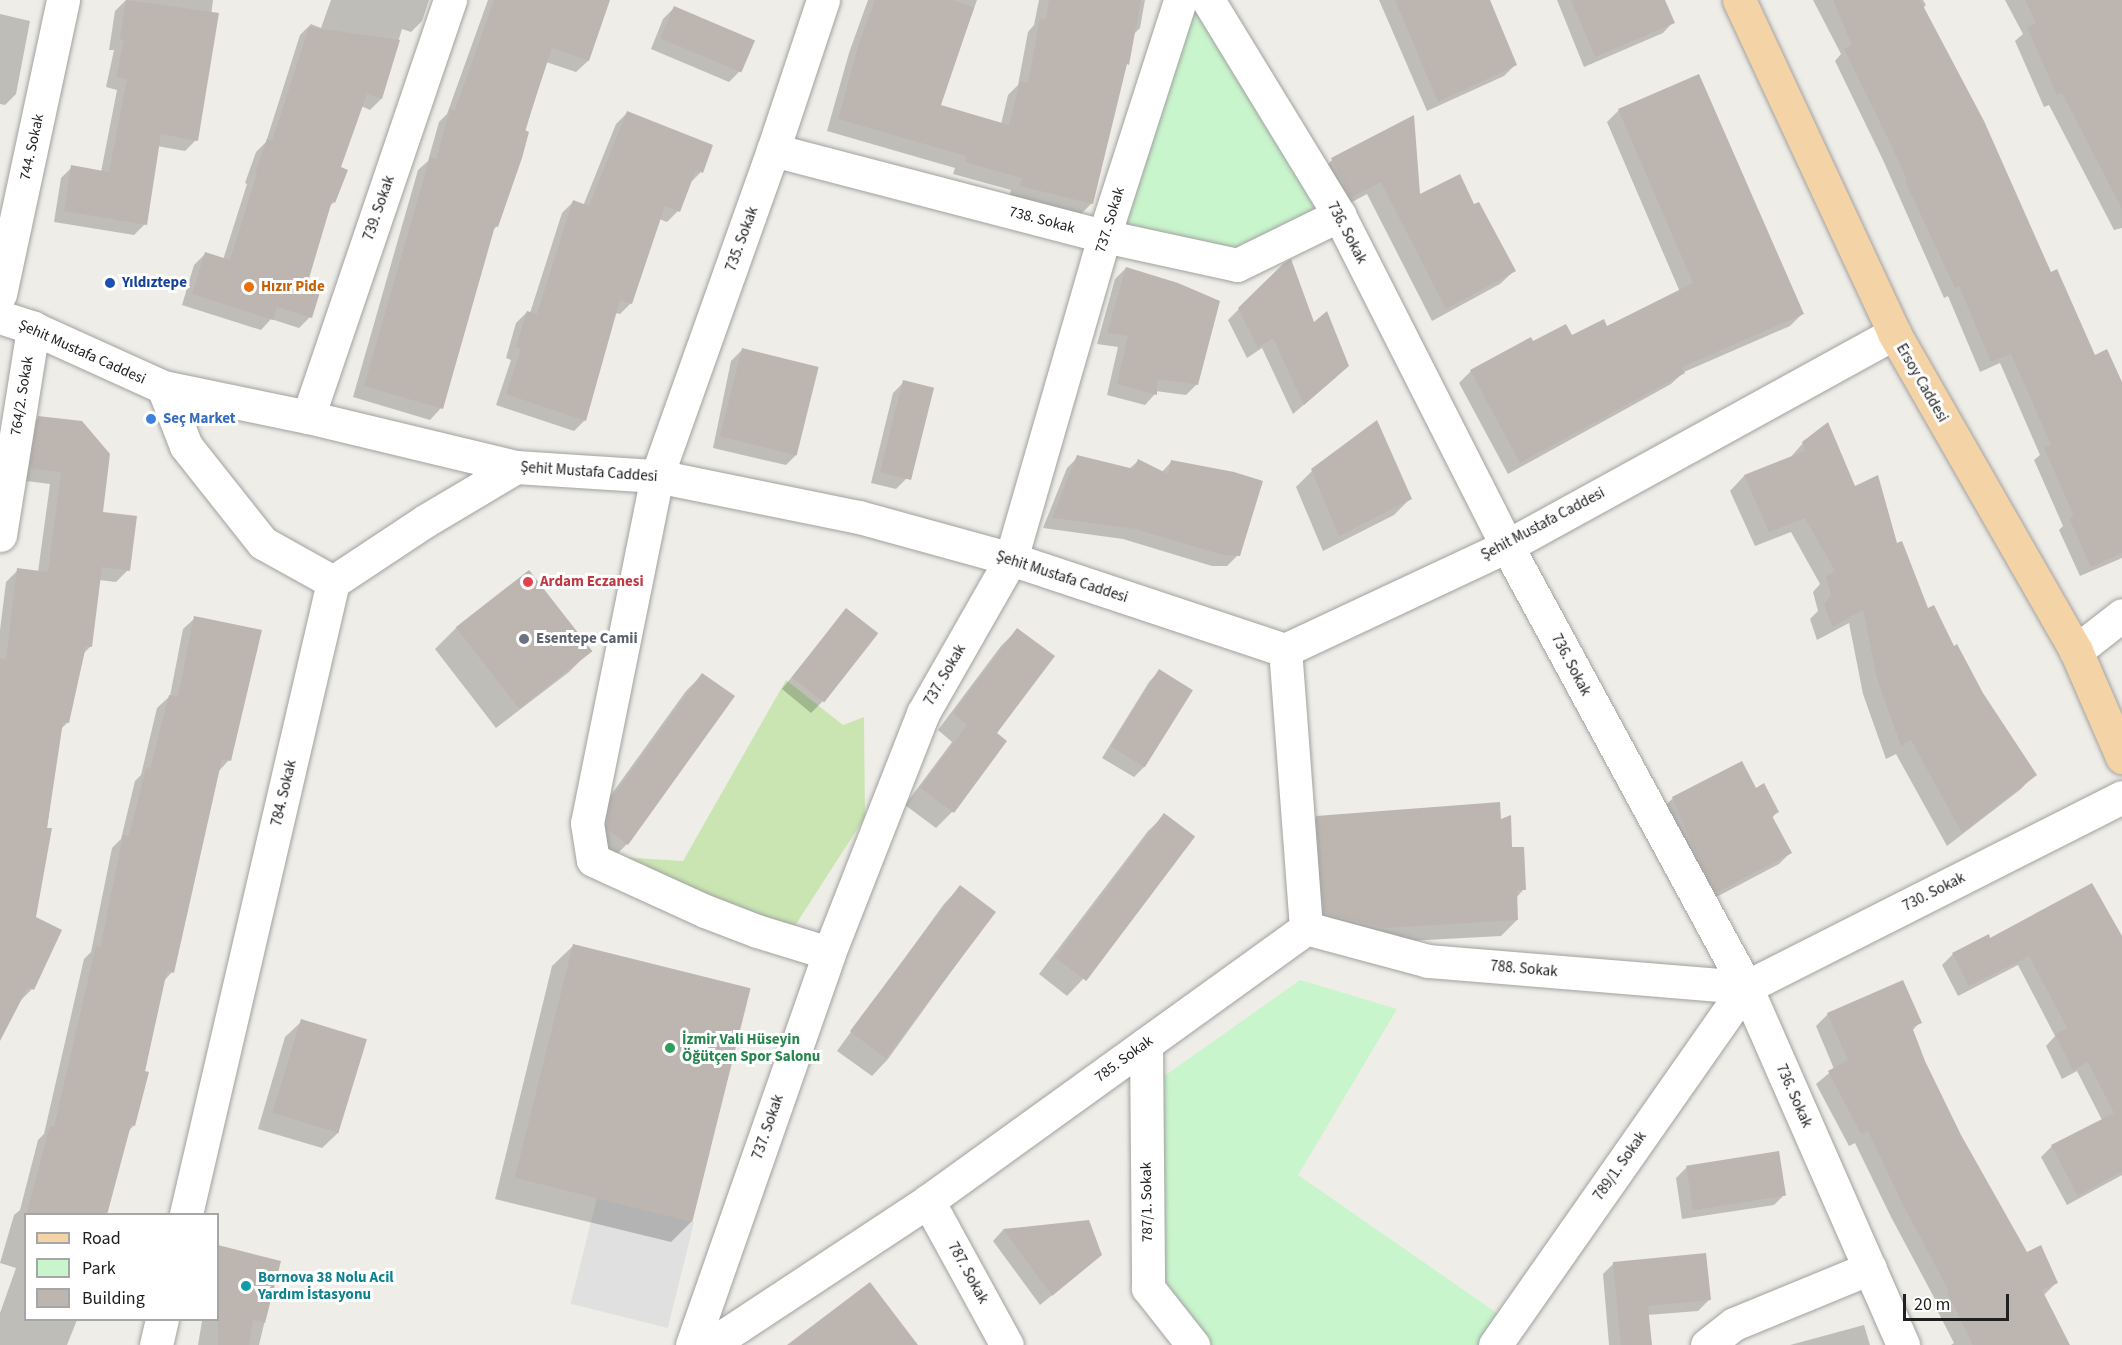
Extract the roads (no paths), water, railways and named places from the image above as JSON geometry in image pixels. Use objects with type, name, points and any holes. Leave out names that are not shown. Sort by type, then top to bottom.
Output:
[{"type":"main road","name":"Ersoy Caddesi","points":[[1739,0],[1894,333],[2076,651],[2122,757]]},
{"type":"street","name":"744. Sokak","points":[[0,294],[63,0]]},
{"type":"street","name":"739. Sokak","points":[[308,417],[450,0]]},
{"type":"street","name":"735. Sokak","points":[[823,0],[773,150],[657,476],[587,823],[593,860],[715,915],[757,931],[829,952]]},
{"type":"street","name":"737. Sokak","points":[[692,1345],[829,952],[923,713],[1011,559],[1104,236],[1180,0]]},
{"type":"street","name":"736. Sokak","points":[[1208,0],[1339,215],[1507,546],[1746,987],[1903,1345]]},
{"type":"street","name":"738. Sokak","points":[[773,150],[1104,236],[1237,265],[1339,215]]},
{"type":"street","name":"Şehit Mustafa Caddesi","points":[[0,317],[33,328],[163,387],[308,417],[516,468],[657,476],[859,517],[1011,559],[1285,650],[1507,546],[1894,333]]},
{"type":"street","name":"764/2. Sokak","points":[[0,535],[33,328]]},
{"type":"street","name":"Şehit Mustafa Caddesi","points":[[163,387],[186,446],[263,543],[333,582]]},
{"type":"street","points":[[333,582],[425,521],[516,468]]},
{"type":"street","name":"784. Sokak","points":[[186,1213],[333,582]]},
{"type":"street","points":[[2076,651],[2122,615]]},
{"type":"street","points":[[1285,650],[1306,928]]},
{"type":"street","name":"730. Sokak","points":[[1746,987],[2122,797]]},
{"type":"street","name":"788. Sokak","points":[[1306,928],[1428,962],[1746,987]]},
{"type":"street","name":"785. Sokak","points":[[710,1345],[928,1201],[1306,928]]},
{"type":"street","name":"789/1. Sokak","points":[[1495,1345],[1746,987]]},
{"type":"street","name":"787/1. Sokak","points":[[1146,1044],[1148,1288],[1194,1345]]},
{"type":"street","name":"787. Sokak","points":[[928,1201],[1007,1345]]},
{"type":"street","points":[[1707,1345],[1734,1324],[1870,1268]]},
{"type":"street","points":[[156,1345],[162,1321]]},
{"type":"place","name":"Yıldıztepe","points":[[110,283]]},
{"type":"place","name":"Hızır Pide","points":[[249,287]]},
{"type":"place","name":"Seç Market","points":[[151,419]]},
{"type":"place","name":"Ardam Eczanesi","points":[[528,582]]},
{"type":"place","name":"Esentepe Camii","points":[[524,639]]},
{"type":"place","name":"İzmir Vali Hüseyin Öğütçen Spor Salonu","points":[[670,1048]]},
{"type":"place","name":"Bornova 38 Nolu Acil Yardım İstasyonu","points":[[246,1286]]}]
